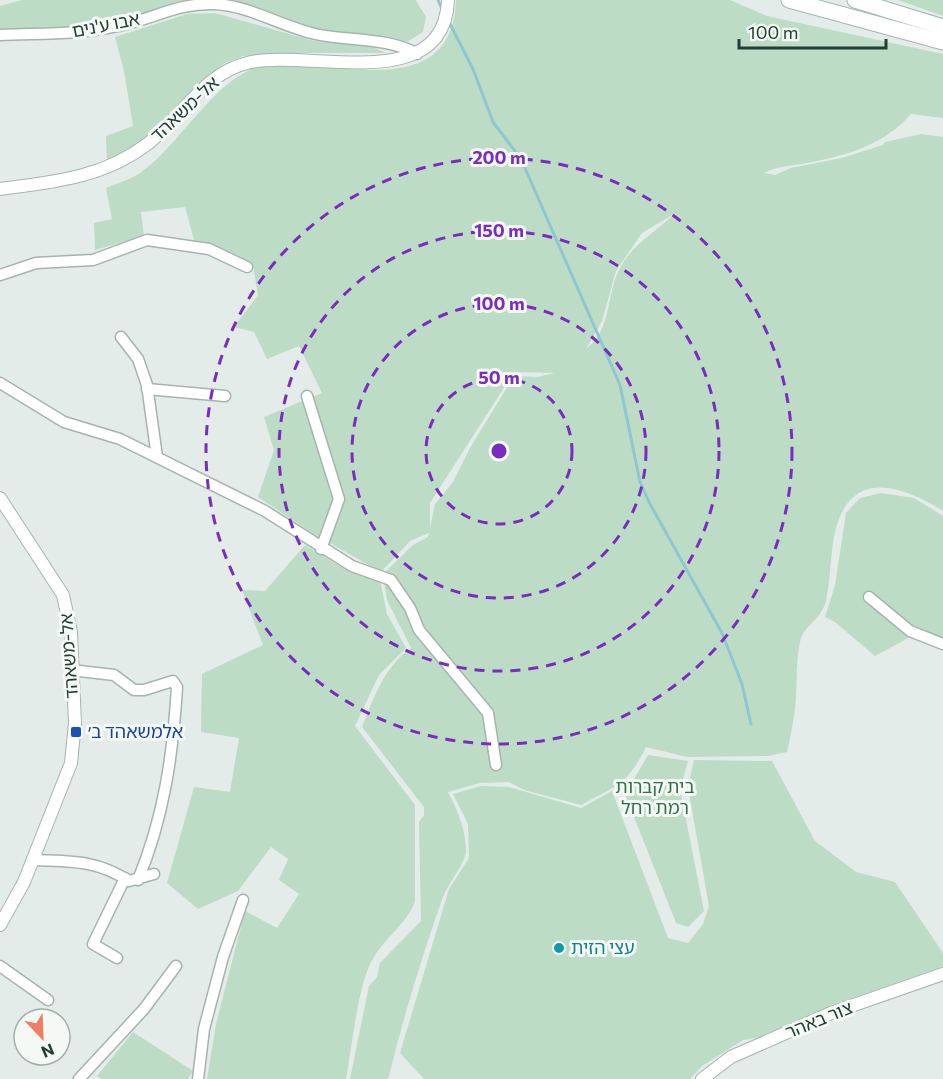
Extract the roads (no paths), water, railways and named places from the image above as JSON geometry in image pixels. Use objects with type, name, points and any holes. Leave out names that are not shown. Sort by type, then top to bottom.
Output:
[{"type":"main road","points":[[789,0],[943,42]]},
{"type":"main road","points":[[855,0],[943,27]]},
{"type":"street","points":[[418,55],[442,30],[448,0]]},
{"type":"street","name":"אבו ע'נים","points":[[0,35],[81,33],[119,26],[167,9],[194,4],[216,4],[250,10],[313,34],[348,37],[404,48],[418,55]]},
{"type":"street","name":"אל-משאהד","points":[[0,189],[60,181],[108,169],[148,144],[203,90],[237,66],[266,60],[394,61],[418,55]]},
{"type":"street","points":[[0,275],[36,263],[93,260],[147,240],[209,249],[247,267]]},
{"type":"street","points":[[121,337],[138,358],[147,389],[157,457]]},
{"type":"street","points":[[0,382],[64,422],[96,430],[157,457],[265,511],[321,549],[352,566],[391,579],[399,587],[419,630],[488,713],[496,765]]},
{"type":"street","points":[[147,389],[225,396]]},
{"type":"street","points":[[307,396],[339,499],[321,549]]},
{"type":"street","points":[[0,487],[0,494]]},
{"type":"street","name":"אל-משאהד","points":[[0,498],[63,595],[71,632],[75,723],[71,763],[24,882],[0,925]]},
{"type":"street","points":[[869,597],[910,631],[943,644]]},
{"type":"street","points":[[71,670],[114,675],[134,690],[144,690],[173,681],[177,687],[173,745],[162,810],[138,880]]},
{"type":"street","points":[[32,860],[82,862],[110,868],[129,881],[154,874]]},
{"type":"street","points":[[117,958],[93,944],[125,879]]},
{"type":"street","points":[[198,1079],[204,1029],[223,957],[243,900]]},
{"type":"street","points":[[0,966],[48,1000]]},
{"type":"street","points":[[79,1079],[144,1009],[176,966]]},
{"type":"street","name":"צור באהר","points":[[702,1079],[730,1057],[831,1013],[943,974]]},
{"type":"waterway","points":[[438,0],[442,9]]},
{"type":"waterway","points":[[448,20],[473,69],[493,122],[521,159],[620,385],[640,482],[722,633],[742,684],[751,724]]},
{"type":"place","name":"אלמשאהד ב׳","points":[[76,732]]},
{"type":"place","name":"עצי הזית","points":[[559,948]]},
{"type":"park label","name":"בית קברות רמת רחל","points":[[655,797]]}]
